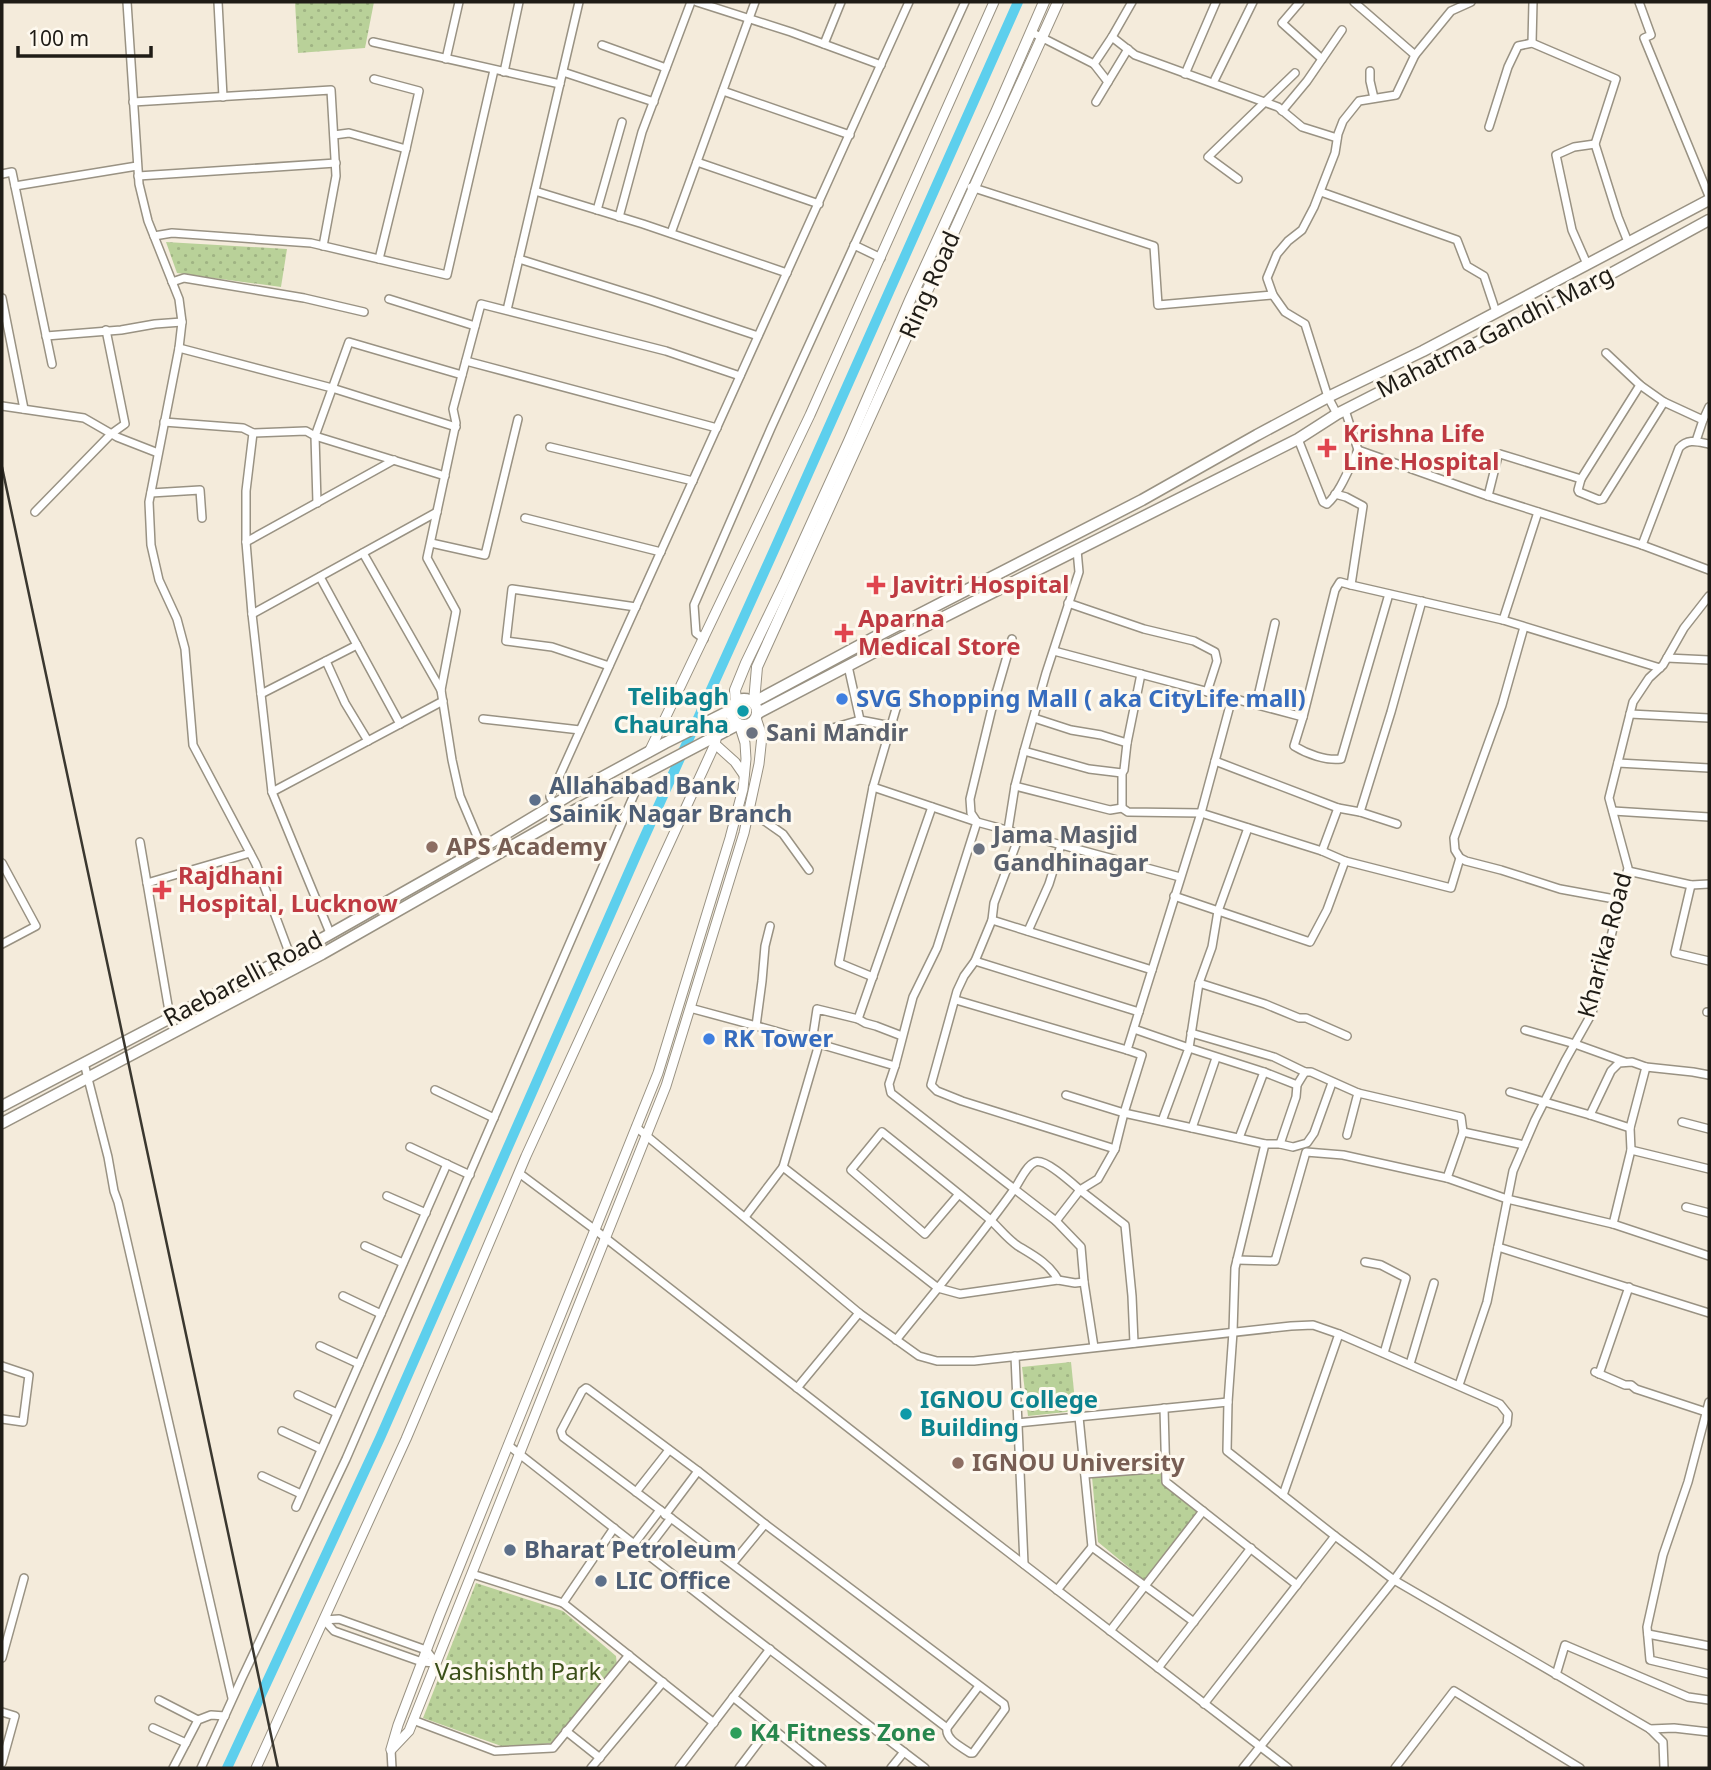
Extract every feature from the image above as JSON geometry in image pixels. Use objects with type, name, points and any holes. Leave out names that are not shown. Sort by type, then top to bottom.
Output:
[{"type":"main road","points":[[738,724],[732,716],[735,690],[746,663],[791,570],[1044,2]]},
{"type":"main road","name":"Ring Road","points":[[756,711],[757,667],[1058,2]]},
{"type":"main road","points":[[2,1123],[322,954],[699,744],[716,740],[738,724],[749,725],[756,711],[877,636],[1142,500],[1328,397],[1423,351],[1709,198]]},
{"type":"main road","name":"Mahatma Gandhi Marg","points":[[756,711],[1298,439],[1341,412],[1592,284],[1709,220]]},
{"type":"main road","points":[[734,706],[746,698],[756,711]]},
{"type":"main road","name":"Raebarelli Road","points":[[2,1106],[290,955],[482,848],[575,792],[703,726],[734,706]]},
{"type":"street","points":[[128,2],[138,176],[148,221],[178,299],[181,321],[179,348],[150,493],[151,545],[159,580],[177,619],[185,649],[193,745],[256,864],[290,955]]},
{"type":"street","points":[[218,2],[223,97]]},
{"type":"street","points":[[446,59],[459,2]]},
{"type":"street","points":[[504,72],[519,2]]},
{"type":"street","points":[[507,310],[579,2]]},
{"type":"street","points":[[620,217],[642,131],[691,2]]},
{"type":"street","points":[[697,2],[881,65]]},
{"type":"street","points":[[671,233],[755,2]]},
{"type":"street","points":[[824,44],[841,2]]},
{"type":"street","points":[[562,818],[550,797],[909,2]]},
{"type":"street","points":[[704,639],[696,633],[694,605],[771,428],[965,2]]},
{"type":"street","points":[[649,752],[810,415],[994,2]]},
{"type":"street","points":[[1094,64],[1132,2]]},
{"type":"street","points":[[1185,74],[1216,2]]},
{"type":"street","points":[[1215,79],[1253,2]]},
{"type":"street","points":[[1300,2],[1282,23],[1322,59]]},
{"type":"street","points":[[1354,2],[1415,55]]},
{"type":"street","points":[[1471,2],[1451,11],[1415,55],[1396,95],[1359,101],[1343,121],[1321,192],[1302,230],[1277,254],[1267,278],[1273,295],[1285,312],[1305,324],[1328,397],[1341,412],[1358,450],[1488,496],[1642,544],[1709,570]]},
{"type":"street","points":[[1532,43],[1533,2]]},
{"type":"street","points":[[1639,2],[1651,34],[1644,38],[1709,198]]},
{"type":"street","points":[[1282,111],[1307,81],[1342,30]]},
{"type":"street","points":[[1031,32],[1094,64],[1108,82]]},
{"type":"street","points":[[1112,37],[1135,55],[1278,107],[1302,127],[1337,138]]},
{"type":"street","points":[[373,42],[560,84]]},
{"type":"street","points":[[1489,127],[1508,66],[1518,46],[1532,43],[1616,79],[1595,144],[1628,242]]},
{"type":"street","points":[[602,45],[666,68]]},
{"type":"street","points":[[1096,102],[1128,49]]},
{"type":"street","points":[[154,236],[172,233],[311,243],[447,275],[494,70]]},
{"type":"street","points":[[1370,71],[1374,98]]},
{"type":"street","points":[[563,72],[653,102]]},
{"type":"street","points":[[1238,179],[1208,156],[1295,73]]},
{"type":"street","points":[[374,79],[419,91],[379,259]]},
{"type":"street","points":[[133,102],[331,90],[336,176],[323,246]]},
{"type":"street","points":[[723,91],[850,135]]},
{"type":"street","points":[[597,210],[622,122]]},
{"type":"street","points":[[334,135],[349,133],[407,149]]},
{"type":"street","points":[[1587,264],[1572,230],[1556,155],[1574,147],[1595,144]]},
{"type":"street","points":[[697,162],[818,204]]},
{"type":"street","points":[[138,176],[336,163]]},
{"type":"street","points":[[15,186],[137,166]]},
{"type":"street","points":[[2,174],[12,172],[52,364]]},
{"type":"street","points":[[963,184],[1154,246],[1158,305],[1273,295]]},
{"type":"street","points":[[535,191],[671,233],[787,273]]},
{"type":"street","points":[[1321,192],[1457,240],[1467,266],[1484,276],[1496,312]]},
{"type":"street","points":[[854,245],[881,258]]},
{"type":"street","points":[[519,259],[758,336]]},
{"type":"street","points":[[172,282],[184,278],[304,298],[364,312]]},
{"type":"street","points":[[2,298],[24,409]]},
{"type":"street","points":[[390,299],[475,326]]},
{"type":"street","points":[[482,848],[460,796],[443,701],[442,690],[456,611],[427,558],[456,427],[453,409],[481,303],[666,351],[740,376]]},
{"type":"street","points":[[46,336],[121,330],[181,321]]},
{"type":"street","points":[[35,512],[111,434],[125,424],[106,330]]},
{"type":"street","points":[[317,503],[315,436],[349,342],[462,375]]},
{"type":"street","points":[[179,348],[332,388],[456,427]]},
{"type":"street","points":[[1606,353],[1640,385],[1664,402],[1703,420]]},
{"type":"street","points":[[466,361],[717,428]]},
{"type":"street","points":[[1640,385],[1581,479],[1578,489],[1580,492],[1602,499],[1664,402]]},
{"type":"street","points":[[2,407],[84,418],[111,434],[158,453]]},
{"type":"street","points":[[1696,441],[1709,407]]},
{"type":"street","points":[[431,543],[485,555],[518,419]]},
{"type":"street","points":[[164,422],[243,428],[253,433],[306,431],[445,476]]},
{"type":"street","points":[[253,433],[246,491],[246,542],[272,792],[330,933]]},
{"type":"street","points":[[1298,439],[1323,502],[1328,504],[1358,450]]},
{"type":"street","points":[[1642,544],[1679,448],[1683,443],[1696,441],[1709,444]]},
{"type":"street","points":[[550,447],[693,481]]},
{"type":"street","points":[[1488,496],[1500,454],[1581,479]]},
{"type":"street","points":[[246,542],[394,460]]},
{"type":"street","points":[[150,493],[200,490],[202,518]]},
{"type":"street","points":[[1335,494],[1363,506],[1351,584]]},
{"type":"street","points":[[252,614],[438,512]]},
{"type":"street","points":[[1503,620],[1538,512]]},
{"type":"street","points":[[525,517],[661,552]]},
{"type":"street","points":[[1008,830],[1024,751],[1079,572],[1077,550]]},
{"type":"street","points":[[363,553],[442,690]]},
{"type":"street","points":[[320,577],[400,724]]},
{"type":"street","points":[[1389,594],[1341,759],[1332,760],[1294,746],[1335,590],[1340,582],[1503,620],[1660,668]]},
{"type":"street","points":[[609,666],[552,647],[506,641],[512,589],[636,607]]},
{"type":"street","name":"Kharika Road","points":[[1459,1385],[1487,1302],[1513,1171],[1544,1102],[1592,1013],[1629,868],[1609,798],[1633,702],[1649,678],[1660,668],[1684,628],[1709,596]]},
{"type":"street","points":[[1360,812],[1422,601]]},
{"type":"street","points":[[1068,603],[1144,629],[1194,641],[1215,653],[1217,661],[1207,692]]},
{"type":"street","points":[[1256,705],[1275,623]]},
{"type":"street","points":[[1524,627],[1502,705],[1454,838],[1455,850],[1460,858],[1466,861],[1560,889],[1620,900]]},
{"type":"street","points":[[977,822],[971,813],[970,799],[1012,639]]},
{"type":"street","points":[[261,694],[357,645]]},
{"type":"street","points":[[1054,652],[1303,718]]},
{"type":"street","points":[[1667,658],[1709,660]]},
{"type":"street","points":[[326,661],[345,703],[368,741]]},
{"type":"street","points":[[848,666],[860,720]]},
{"type":"street","points":[[1122,808],[1122,773],[1141,674]]},
{"type":"street","points":[[1127,1050],[1201,813],[1232,698]]},
{"type":"street","points":[[272,792],[443,701]]},
{"type":"street","points":[[873,977],[839,963],[873,787],[898,702]]},
{"type":"street","points":[[391,1750],[409,1731],[666,1086],[744,833],[759,765],[762,736],[756,711]]},
{"type":"street","points":[[1630,714],[1709,718]]},
{"type":"street","points":[[1034,718],[1127,743]]},
{"type":"street","points":[[483,719],[580,730]]},
{"type":"street","points":[[829,729],[860,720],[891,726]]},
{"type":"street","points":[[392,1768],[391,1750],[398,1725],[426,1650],[658,1073],[743,789],[745,743],[738,724]]},
{"type":"street","points":[[256,1768],[406,1440],[519,1173],[716,740],[744,775]]},
{"type":"street","points":[[1024,751],[1089,769],[1122,773]]},
{"type":"street","points":[[1215,761],[1338,808],[1397,824]]},
{"type":"street","points":[[1618,763],[1709,768]]},
{"type":"street","points":[[201,1768],[346,1459],[643,774]]},
{"type":"street","points":[[1016,786],[1110,810],[1122,808],[1128,812],[1201,813],[1322,851],[1345,861],[1451,888],[1460,858]]},
{"type":"street","points":[[873,787],[977,822],[1180,877]]},
{"type":"street","points":[[858,1019],[932,807]]},
{"type":"street","points":[[1322,851],[1338,808]]},
{"type":"street","points":[[749,810],[783,834],[809,870]]},
{"type":"street","points":[[1613,811],[1709,817]]},
{"type":"street","points":[[977,822],[937,948],[913,997],[889,1084],[891,1093],[1056,1221],[1081,1247],[1094,1348]]},
{"type":"street","points":[[1163,1121],[1189,1048],[1199,983],[1212,947],[1218,911],[1248,828]]},
{"type":"street","points":[[1020,834],[994,903],[992,920],[975,961],[957,992],[931,1085],[937,1091],[962,1101],[1115,1149]]},
{"type":"street","points":[[140,842],[170,1017]]},
{"type":"street","points":[[1028,931],[1049,884],[1061,845]]},
{"type":"street","points":[[147,883],[250,853]]},
{"type":"street","points":[[1174,896],[1310,942],[1328,910],[1345,861]]},
{"type":"street","points":[[2,863],[36,926],[2,944]]},
{"type":"street","points":[[1628,871],[1691,885],[1709,884]]},
{"type":"street","points":[[1691,885],[1675,953],[1709,961]]},
{"type":"street","points":[[992,920],[1152,970]]},
{"type":"street","points":[[756,1026],[765,946],[770,926]]},
{"type":"street","points":[[975,961],[1139,1012]]},
{"type":"street","points":[[1199,983],[1299,1018],[1306,1018],[1347,1035]]},
{"type":"street","points":[[956,1000],[1142,1055],[1115,1149],[1098,1179],[1080,1190],[1056,1221]]},
{"type":"street","points":[[690,1008],[895,1066]]},
{"type":"street","points":[[745,1217],[783,1167],[816,1043],[817,1009],[858,1019],[902,1036]]},
{"type":"street","points":[[1134,1029],[1264,1072],[1297,1086]]},
{"type":"street","points":[[1525,1030],[1626,1062]]},
{"type":"street","points":[[1191,1032],[1274,1057],[1358,1093],[1461,1117],[1463,1132],[1447,1178]]},
{"type":"street","points":[[1192,1128],[1216,1058]]},
{"type":"street","points":[[1590,1115],[1611,1071],[1619,1063],[1632,1062],[1646,1067],[1709,1075]]},
{"type":"street","points":[[84,1063],[232,1699]]},
{"type":"street","points":[[1613,1224],[1630,1150],[1630,1128],[1646,1067]]},
{"type":"street","points":[[1239,1138],[1264,1072]]},
{"type":"street","points":[[1280,1143],[1296,1097],[1297,1086],[1305,1072]]},
{"type":"street","points":[[1066,1095],[1124,1113],[1265,1144],[1280,1143],[1293,1147],[1307,1143],[1314,1133],[1332,1083]]},
{"type":"street","points":[[435,1090],[495,1118]]},
{"type":"street","points":[[1510,1092],[1630,1128]]},
{"type":"street","points":[[1347,1135],[1358,1093]]},
{"type":"street","points":[[1682,1122],[1709,1129]]},
{"type":"street","points":[[636,1126],[859,1313],[919,1356],[937,1361],[974,1361],[1313,1325],[1500,1404],[1508,1414],[1507,1424],[1394,1580],[1243,1768]]},
{"type":"street","points":[[959,1194],[925,1234],[851,1170],[882,1132],[959,1194],[991,1220],[1017,1245],[1054,1271],[1059,1280]]},
{"type":"street","points":[[1463,1132],[1524,1145]]},
{"type":"street","points":[[1265,1144],[1235,1268],[1227,1451],[1394,1580],[1650,1729],[1663,1742],[1664,1768]]},
{"type":"street","points":[[410,1147],[470,1175]]},
{"type":"street","points":[[1630,1150],[1709,1169]]},
{"type":"street","points":[[1237,1260],[1275,1261],[1306,1152],[1343,1155],[1447,1178],[1507,1199],[1613,1224],[1709,1256]]},
{"type":"street","points":[[896,1340],[1030,1167],[1038,1161],[1047,1165],[1125,1225],[1134,1343]]},
{"type":"street","points":[[296,1507],[447,1164]]},
{"type":"street","points":[[783,1167],[938,1288],[960,1294],[1059,1280],[1084,1282]]},
{"type":"street","points":[[519,1173],[1289,1768]]},
{"type":"street","points":[[387,1196],[426,1213]]},
{"type":"street","points":[[1686,1207],[1709,1213]]},
{"type":"street","points":[[365,1246],[403,1263]]},
{"type":"street","points":[[1498,1247],[1709,1313]]},
{"type":"street","points":[[1365,1262],[1381,1265],[1406,1278],[1384,1353]]},
{"type":"street","points":[[1410,1364],[1434,1283]]},
{"type":"street","points":[[1629,1287],[1597,1373],[1706,1412]]},
{"type":"street","points":[[343,1296],[381,1314]]},
{"type":"street","points":[[797,1388],[859,1313]]},
{"type":"street","points":[[1283,1495],[1339,1334]]},
{"type":"street","points":[[320,1346],[359,1364]]},
{"type":"street","points":[[1015,1356],[1024,1564]]},
{"type":"street","points":[[2,1366],[30,1375],[23,1422],[2,1419]]},
{"type":"street","points":[[947,1728],[561,1435],[582,1391],[588,1388],[1004,1704],[1004,1712],[972,1753],[948,1737],[946,1732],[979,1686]]},
{"type":"street","points":[[298,1395],[337,1413]]},
{"type":"street","points":[[1017,1423],[1228,1402]]},
{"type":"street","points":[[1709,1402],[1688,1482],[1663,1555],[1647,1627],[1650,1660],[1709,1674]]},
{"type":"street","points":[[1164,1408],[1166,1482],[1297,1585]]},
{"type":"street","points":[[1057,1590],[1092,1547],[1079,1417]]},
{"type":"street","points":[[282,1431],[321,1450]]},
{"type":"street","points":[[508,1445],[925,1768]]},
{"type":"street","points":[[636,1492],[669,1450]]},
{"type":"street","points":[[1085,1474],[1166,1468]]},
{"type":"street","points":[[645,1552],[665,1515],[698,1471]]},
{"type":"street","points":[[262,1476],[301,1494]]},
{"type":"street","points":[[1111,1631],[1203,1511]]},
{"type":"street","points":[[634,1544],[665,1515]]},
{"type":"street","points":[[732,1564],[765,1524]]},
{"type":"street","points":[[563,1603],[614,1528]]},
{"type":"street","points":[[1204,1704],[1335,1536]]},
{"type":"street","points":[[1092,1547],[1194,1622]]},
{"type":"street","points":[[1158,1668],[1251,1548]]},
{"type":"street","points":[[472,1574],[563,1603],[714,1723]]},
{"type":"street","points":[[2,1658],[24,1578]]},
{"type":"street","points":[[324,1620],[340,1619],[426,1650],[436,1663]]},
{"type":"street","points":[[324,1620],[334,1631],[422,1662],[436,1663]]},
{"type":"street","points":[[1648,1634],[1709,1646]]},
{"type":"street","points":[[1556,1675],[1565,1645],[1688,1696],[1709,1700]]},
{"type":"street","points":[[679,1768],[770,1649]]},
{"type":"street","points":[[413,1720],[495,1751],[553,1748],[629,1655]]},
{"type":"street","points":[[592,1768],[663,1682]]},
{"type":"street","points":[[1395,1768],[1454,1691],[1580,1768]]},
{"type":"street","points":[[733,1697],[822,1768]]},
{"type":"street","points":[[159,1700],[198,1720]]},
{"type":"street","points":[[2,1712],[15,1716],[2,1763]]},
{"type":"street","points":[[173,1768],[198,1720],[211,1715],[225,1716]]},
{"type":"street","points":[[739,1768],[770,1727]]},
{"type":"street","points":[[153,1728],[186,1743]]},
{"type":"street","points":[[1650,1729],[1674,1728],[1709,1732]]},
{"type":"street","points":[[566,1731],[600,1758]]},
{"type":"street","points":[[891,1768],[904,1752]]},
{"type":"green space","points":[[295,2],[374,2],[365,48],[298,53]]},
{"type":"green space","points":[[166,242],[287,249],[281,287],[177,273]]},
{"type":"green space","points":[[1071,1362],[1076,1411],[1028,1416],[1022,1367]]},
{"type":"green space","points":[[1162,1471],[1163,1484],[1197,1512],[1144,1580],[1098,1542],[1092,1477]]},
{"type":"green space","name":"Vashishth Park","points":[[476,1583],[563,1611],[616,1656],[617,1666],[554,1743],[504,1747],[423,1718]]},
{"type":"waterway","points":[[227,1768],[380,1438],[639,849],[1018,2]]},
{"type":"railway","points":[[2,467],[278,1768]]},
{"type":"place","name":"Krishna Life Line Hospital","points":[[1327,448]]},
{"type":"place","name":"Javitri Hospital","points":[[876,585]]},
{"type":"place","name":"Aparna Medical Store","points":[[844,633]]},
{"type":"place","name":"SVG Shopping Mall ( aka CityLife mall)","points":[[842,699]]},
{"type":"place","name":"Telibagh Chauraha","points":[[743,711]]},
{"type":"place","name":"Sani Mandir","points":[[752,733]]},
{"type":"place","name":"Allahabad Bank Sainik Nagar Branch","points":[[535,800]]},
{"type":"place","name":"APS Academy","points":[[432,847]]},
{"type":"place","name":"Jama Masjid Gandhinagar","points":[[979,849]]},
{"type":"place","name":"Rajdhani Hospital, Lucknow","points":[[162,890]]},
{"type":"place","name":"RK Tower","points":[[709,1039]]},
{"type":"place","name":"IGNOU College Building","points":[[906,1414]]},
{"type":"place","name":"IGNOU University","points":[[958,1463]]},
{"type":"place","name":"Bharat Petroleum","points":[[510,1550]]},
{"type":"place","name":"LIC Office","points":[[601,1581]]},
{"type":"place","name":"K4 Fitness Zone","points":[[736,1733]]}]
